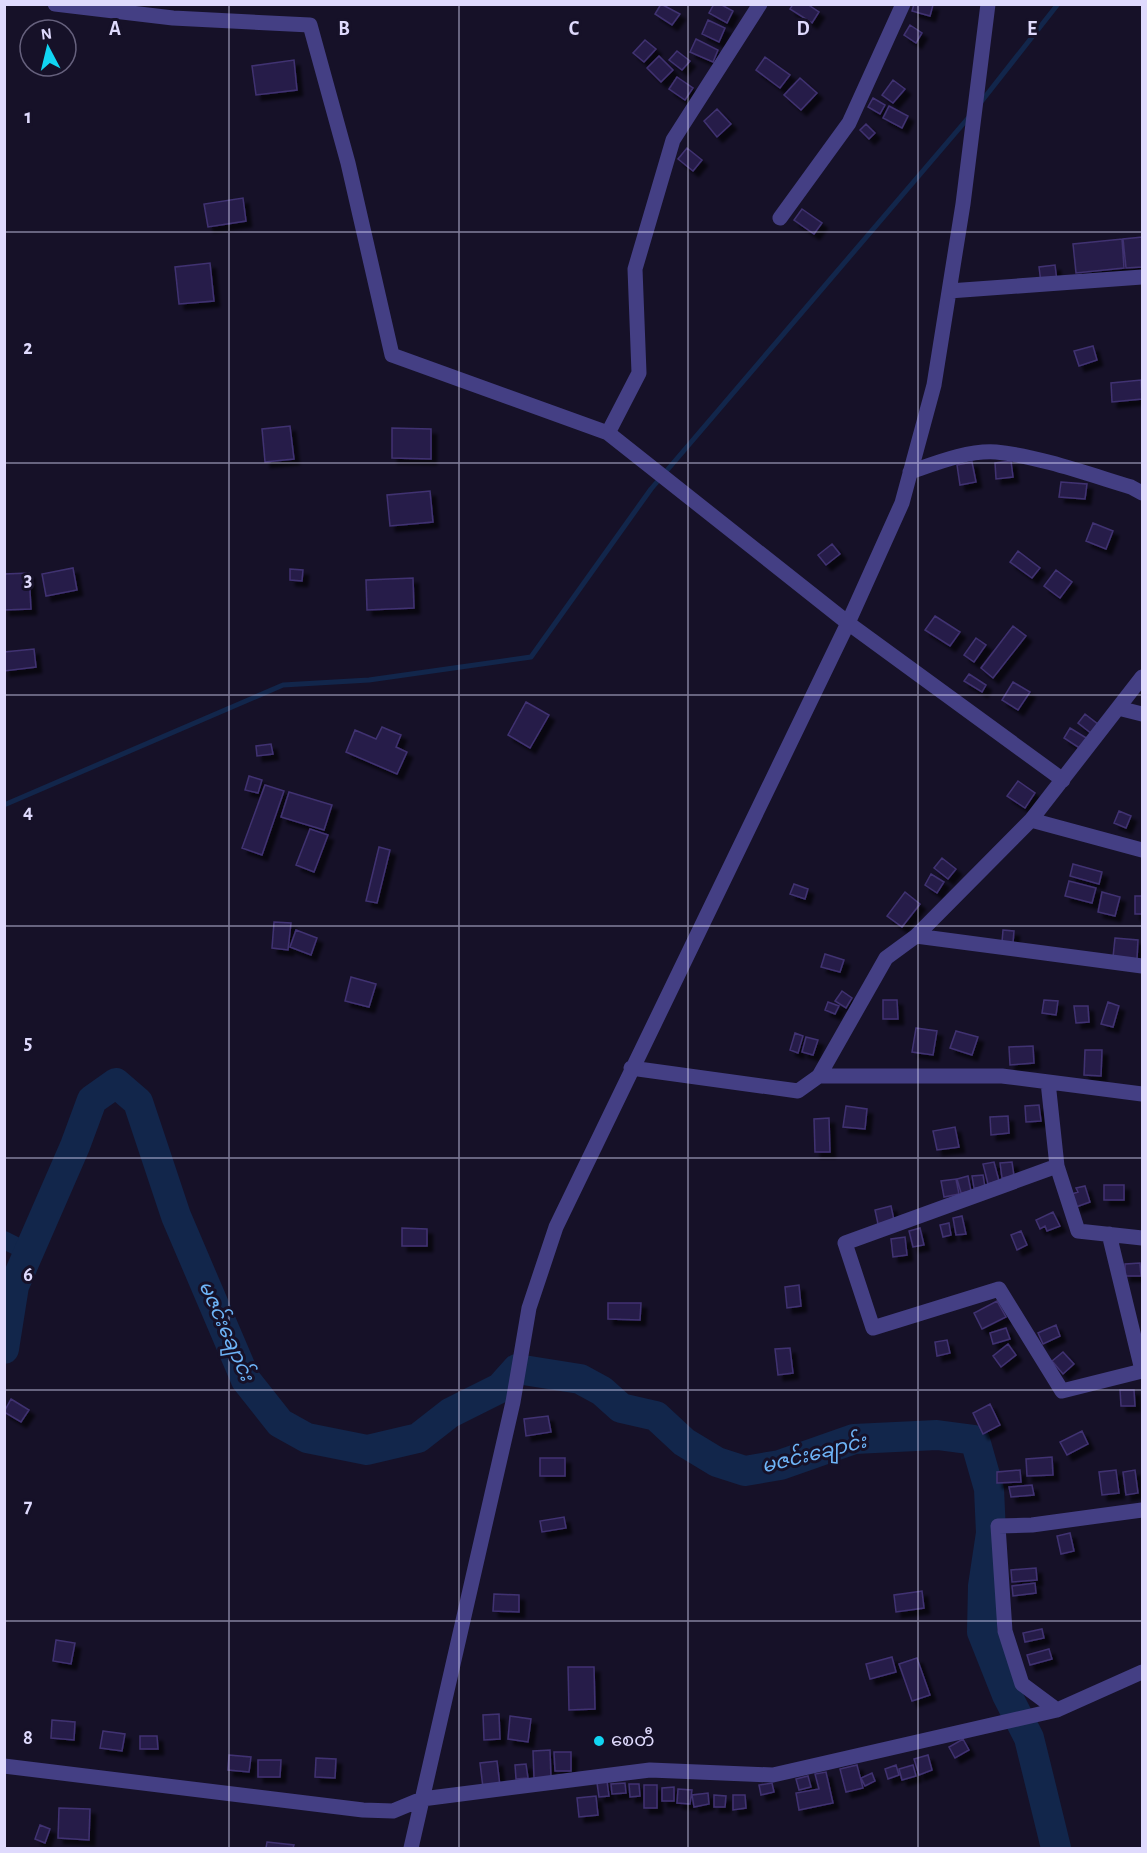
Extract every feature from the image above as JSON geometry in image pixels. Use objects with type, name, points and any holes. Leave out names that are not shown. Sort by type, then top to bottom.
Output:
[{"type":"street","points":[[56,4],[173,18],[310,25],[348,162],[392,355],[608,433],[848,623],[1063,780]]},
{"type":"street","points":[[608,433],[639,373],[635,269],[673,140],[760,4]]},
{"type":"street","points":[[780,218],[849,123],[903,4]]},
{"type":"street","points":[[411,1848],[513,1402],[529,1308],[556,1227],[848,623],[902,503],[934,385],[971,142],[987,4]]},
{"type":"street","points":[[949,291],[1143,277]]},
{"type":"street","points":[[910,472],[944,460],[995,452],[1065,468],[1131,487],[1143,493]]},
{"type":"street","points":[[631,1068],[798,1091],[819,1076],[886,958],[916,936],[1031,820],[1143,677]]},
{"type":"street","points":[[1118,708],[1143,714]]},
{"type":"street","points":[[1031,820],[1143,850]]},
{"type":"street","points":[[916,936],[1143,966]]},
{"type":"street","points":[[819,1076],[1002,1076],[1143,1094]]},
{"type":"street","points":[[1048,1082],[1057,1166],[1078,1231],[1143,1238]]},
{"type":"street","points":[[1057,1166],[845,1243],[873,1328],[999,1289],[1062,1391],[1143,1370],[1109,1234]]},
{"type":"street","points":[[1057,1710],[1022,1684],[1005,1631],[998,1526],[1032,1525],[1143,1510]]},
{"type":"street","points":[[4,1766],[363,1810],[393,1811],[422,1799],[650,1770],[773,1775],[1057,1710],[1143,1672]]},
{"type":"building","points":[[661,4],[680,14],[672,25],[655,14]]},
{"type":"building","points":[[714,4],[720,4],[733,11],[727,23],[709,13]]},
{"type":"building","points":[[793,4],[807,4],[819,12],[812,23],[790,9]]},
{"type":"building","points":[[914,4],[933,5],[930,16],[912,11]]},
{"type":"building","points":[[708,20],[725,28],[719,42],[702,34]]},
{"type":"building","points":[[910,25],[922,33],[916,43],[904,35]]},
{"type":"building","points":[[696,39],[718,50],[713,62],[690,52]]},
{"type":"building","points":[[645,40],[656,49],[644,62],[633,53]]},
{"type":"building","points":[[677,51],[690,61],[682,70],[669,60]]},
{"type":"building","points":[[659,56],[673,70],[661,82],[647,68]]},
{"type":"building","points":[[765,57],[790,75],[780,88],[756,70]]},
{"type":"building","points":[[294,60],[297,90],[256,95],[252,66]]},
{"type":"building","points":[[677,77],[693,88],[685,100],[669,89]]},
{"type":"building","points":[[800,78],[817,93],[801,110],[784,95]]},
{"type":"building","points":[[893,80],[905,89],[893,103],[882,95]]},
{"type":"building","points":[[873,98],[885,105],[880,114],[868,107]]},
{"type":"building","points":[[889,106],[908,116],[902,128],[883,118]]},
{"type":"building","points":[[717,109],[731,124],[717,137],[704,121]]},
{"type":"building","points":[[866,124],[875,133],[869,139],[860,130]]},
{"type":"building","points":[[687,148],[702,160],[693,171],[678,159]]},
{"type":"building","points":[[243,198],[246,221],[208,227],[204,204]]},
{"type":"building","points":[[802,209],[822,223],[814,234],[794,220]]},
{"type":"building","points":[[1142,237],[1142,267],[1126,268],[1123,239]]},
{"type":"building","points":[[1122,239],[1124,268],[1076,273],[1073,244]]},
{"type":"building","points":[[210,263],[214,301],[179,304],[175,267]]},
{"type":"building","points":[[1055,265],[1057,281],[1041,283],[1039,267]]},
{"type":"building","points":[[1093,346],[1097,360],[1079,366],[1074,351]]},
{"type":"building","points":[[1141,380],[1142,399],[1112,402],[1111,383]]},
{"type":"building","points":[[290,426],[294,459],[265,462],[262,429]]},
{"type":"building","points":[[392,428],[431,429],[431,459],[392,458]]},
{"type":"building","points":[[1011,461],[1013,477],[996,479],[995,463]]},
{"type":"building","points":[[972,462],[976,482],[960,485],[957,465]]},
{"type":"building","points":[[1061,482],[1087,484],[1085,499],[1059,497]]},
{"type":"building","points":[[430,491],[433,522],[390,526],[387,495]]},
{"type":"building","points":[[1093,523],[1113,531],[1106,549],[1086,541]]},
{"type":"building","points":[[832,544],[840,554],[826,565],[818,555]]},
{"type":"building","points":[[1018,551],[1040,568],[1032,578],[1010,562]]},
{"type":"building","points":[[73,568],[77,590],[46,596],[42,574]]},
{"type":"building","points":[[290,569],[303,570],[302,581],[290,580]]},
{"type":"building","points":[[1056,570],[1072,582],[1060,598],[1044,586]]},
{"type":"building","points":[[29,573],[31,609],[4,610],[4,574]]},
{"type":"building","points":[[413,578],[414,608],[367,610],[366,580]]},
{"type":"building","points":[[935,616],[960,632],[950,646],[925,630]]},
{"type":"building","points":[[1013,626],[1026,636],[993,678],[981,668]]},
{"type":"building","points":[[976,638],[986,645],[974,662],[964,655]]},
{"type":"building","points":[[34,649],[36,667],[4,671],[4,652]]},
{"type":"building","points":[[969,674],[986,685],[982,692],[964,681]]},
{"type":"building","points":[[1013,682],[1030,692],[1018,710],[1002,700]]},
{"type":"building","points":[[526,702],[549,715],[530,748],[508,735]]},
{"type":"building","points":[[1085,714],[1099,725],[1092,734],[1078,723]]},
{"type":"building","points":[[382,727],[401,735],[396,747],[407,752],[397,774],[346,752],[355,730],[376,739]]},
{"type":"building","points":[[1070,728],[1088,739],[1081,749],[1064,738]]},
{"type":"building","points":[[271,744],[273,754],[257,756],[256,746]]},
{"type":"building","points":[[249,776],[262,780],[258,793],[245,790]]},
{"type":"building","points":[[1018,781],[1035,793],[1025,808],[1007,796]]},
{"type":"building","points":[[265,785],[284,791],[262,855],[242,848]]},
{"type":"building","points":[[289,792],[332,805],[324,830],[281,817]]},
{"type":"building","points":[[1119,811],[1131,816],[1126,828],[1114,823]]},
{"type":"building","points":[[310,829],[328,835],[314,872],[296,865]]},
{"type":"building","points":[[379,847],[390,850],[377,903],[366,901]]},
{"type":"building","points":[[942,858],[956,869],[948,879],[934,868]]},
{"type":"building","points":[[1073,864],[1102,872],[1099,884],[1070,876]]},
{"type":"building","points":[[931,874],[944,882],[937,893],[925,885]]},
{"type":"building","points":[[1069,881],[1096,888],[1092,903],[1065,896]]},
{"type":"building","points":[[794,884],[808,889],[805,899],[790,894]]},
{"type":"building","points":[[905,892],[920,904],[902,927],[887,916]]},
{"type":"building","points":[[1102,892],[1120,897],[1115,916],[1098,912]]},
{"type":"building","points":[[1135,896],[1142,896],[1142,914],[1135,914]]},
{"type":"building","points":[[274,922],[291,923],[288,950],[272,948]]},
{"type":"building","points":[[296,930],[317,938],[311,955],[290,947]]},
{"type":"building","points":[[1003,930],[1014,931],[1013,943],[1002,942]]},
{"type":"building","points":[[1115,938],[1138,940],[1137,959],[1113,957]]},
{"type":"building","points":[[825,954],[844,960],[840,972],[821,967]]},
{"type":"building","points":[[351,977],[376,984],[369,1007],[345,1001]]},
{"type":"building","points":[[842,991],[852,998],[846,1008],[835,1001]]},
{"type":"building","points":[[883,1000],[897,1000],[898,1019],[883,1019]]},
{"type":"building","points":[[1044,1000],[1058,1001],[1056,1015],[1042,1013]]},
{"type":"building","points":[[828,1002],[839,1006],[835,1014],[825,1010]]},
{"type":"building","points":[[1108,1002],[1119,1006],[1113,1027],[1101,1024]]},
{"type":"building","points":[[1074,1006],[1088,1006],[1089,1022],[1076,1023]]},
{"type":"building","points":[[916,1028],[937,1031],[933,1055],[912,1052]]},
{"type":"building","points":[[956,1031],[978,1037],[972,1055],[950,1048]]},
{"type":"building","points":[[795,1033],[803,1036],[798,1053],[790,1050]]},
{"type":"building","points":[[806,1037],[818,1040],[813,1055],[802,1052]]},
{"type":"building","points":[[1033,1046],[1034,1063],[1010,1065],[1009,1047]]},
{"type":"building","points":[[1085,1050],[1102,1050],[1101,1076],[1084,1075]]},
{"type":"building","points":[[1039,1105],[1041,1121],[1026,1122],[1025,1106]]},
{"type":"building","points":[[846,1106],[867,1109],[865,1129],[843,1127]]},
{"type":"building","points":[[1008,1116],[1009,1133],[991,1135],[990,1117]]},
{"type":"building","points":[[829,1118],[830,1152],[815,1152],[814,1119]]},
{"type":"building","points":[[955,1127],[959,1147],[937,1150],[933,1131]]},
{"type":"building","points":[[994,1162],[999,1181],[988,1184],[983,1164]]},
{"type":"building","points":[[1012,1162],[1014,1176],[1002,1178],[1000,1163]]},
{"type":"building","points":[[983,1175],[985,1187],[974,1188],[972,1176]]},
{"type":"building","points":[[968,1176],[971,1191],[961,1193],[957,1179]]},
{"type":"building","points":[[956,1179],[959,1194],[944,1197],[941,1181]]},
{"type":"building","points":[[1104,1185],[1124,1185],[1124,1200],[1104,1200]]},
{"type":"building","points":[[1085,1186],[1090,1202],[1076,1207],[1072,1194],[1078,1192],[1076,1188]]},
{"type":"building","points":[[891,1206],[894,1220],[878,1224],[875,1210]]},
{"type":"building","points":[[1053,1212],[1060,1226],[1047,1231],[1045,1226],[1040,1229],[1036,1220]]},
{"type":"building","points":[[962,1216],[966,1234],[956,1235],[953,1218]]},
{"type":"building","points":[[949,1223],[951,1235],[943,1237],[940,1225]]},
{"type":"building","points":[[402,1228],[427,1229],[427,1246],[402,1246]]},
{"type":"building","points":[[920,1228],[924,1245],[913,1247],[909,1231]]},
{"type":"building","points":[[1021,1231],[1027,1245],[1017,1250],[1011,1235]]},
{"type":"building","points":[[905,1237],[907,1255],[893,1257],[891,1239]]},
{"type":"building","points":[[1140,1263],[1141,1276],[1125,1276],[1125,1264]]},
{"type":"building","points":[[799,1285],[801,1306],[787,1308],[785,1287]]},
{"type":"building","points":[[997,1301],[1006,1317],[982,1329],[974,1313]]},
{"type":"building","points":[[608,1303],[641,1303],[640,1320],[608,1319]]},
{"type":"building","points":[[1056,1325],[1060,1336],[1043,1344],[1038,1333]]},
{"type":"building","points":[[1006,1328],[1010,1339],[993,1344],[990,1333]]},
{"type":"building","points":[[947,1340],[950,1353],[937,1356],[935,1342]]},
{"type":"building","points":[[1008,1344],[1016,1355],[1001,1367],[993,1356]]},
{"type":"building","points":[[790,1348],[793,1373],[778,1375],[775,1349]]},
{"type":"building","points":[[1063,1352],[1074,1364],[1063,1374],[1052,1361]]},
{"type":"building","points":[[1120,1390],[1134,1390],[1135,1406],[1121,1406]]},
{"type":"building","points":[[11,1399],[29,1410],[21,1422],[4,1412]]},
{"type":"building","points":[[990,1404],[1000,1425],[983,1434],[973,1413]]},
{"type":"building","points":[[548,1416],[551,1432],[526,1436],[524,1419]]},
{"type":"building","points":[[1082,1431],[1088,1444],[1067,1455],[1060,1442]]},
{"type":"building","points":[[1052,1457],[1053,1475],[1027,1476],[1026,1459]]},
{"type":"building","points":[[540,1458],[565,1458],[565,1476],[540,1476]]},
{"type":"building","points":[[1020,1470],[1021,1482],[997,1483],[997,1472]]},
{"type":"building","points":[[1116,1470],[1119,1493],[1102,1495],[1099,1472]]},
{"type":"building","points":[[1135,1470],[1138,1493],[1126,1495],[1123,1472]]},
{"type":"building","points":[[1032,1485],[1034,1495],[1011,1497],[1009,1487]]},
{"type":"building","points":[[564,1517],[566,1528],[542,1532],[540,1521]]},
{"type":"building","points":[[1070,1533],[1074,1551],[1061,1554],[1057,1536]]},
{"type":"building","points":[[1036,1568],[1037,1580],[1012,1582],[1011,1570]]},
{"type":"building","points":[[1035,1583],[1036,1593],[1013,1596],[1012,1586]]},
{"type":"building","points":[[922,1591],[924,1608],[896,1612],[894,1595]]},
{"type":"building","points":[[494,1594],[519,1595],[519,1612],[493,1611]]},
{"type":"building","points":[[1042,1629],[1044,1638],[1025,1642],[1023,1633]]},
{"type":"building","points":[[56,1640],[75,1643],[71,1664],[53,1661]]},
{"type":"building","points":[[1049,1649],[1052,1659],[1030,1665],[1027,1655]]},
{"type":"building","points":[[892,1657],[896,1672],[870,1679],[866,1664]]},
{"type":"building","points":[[917,1658],[930,1695],[912,1701],[899,1664]]},
{"type":"building","points":[[568,1667],[594,1667],[595,1709],[569,1710]]},
{"type":"building","points":[[499,1714],[500,1739],[484,1740],[483,1715]]},
{"type":"building","points":[[510,1716],[531,1719],[528,1742],[508,1739]]},
{"type":"building","points":[[52,1720],[75,1722],[74,1740],[51,1738]]},
{"type":"building","points":[[103,1731],[125,1734],[122,1751],[100,1748]]},
{"type":"building","points":[[140,1736],[157,1736],[158,1749],[140,1749]]},
{"type":"building","points":[[963,1739],[969,1750],[955,1758],[949,1747]]},
{"type":"building","points":[[550,1750],[551,1778],[534,1778],[533,1751]]},
{"type":"building","points":[[554,1752],[571,1752],[571,1771],[555,1771]]},
{"type":"building","points":[[229,1755],[251,1757],[249,1772],[228,1770]]},
{"type":"building","points":[[928,1755],[932,1770],[919,1775],[914,1759]]},
{"type":"building","points":[[316,1758],[336,1759],[335,1778],[315,1777]]},
{"type":"building","points":[[258,1760],[281,1760],[280,1777],[258,1777]]},
{"type":"building","points":[[497,1761],[500,1786],[483,1788],[480,1763]]},
{"type":"building","points":[[526,1764],[528,1778],[516,1779],[515,1765]]},
{"type":"building","points":[[857,1765],[863,1788],[846,1792],[840,1769]]},
{"type":"building","points":[[896,1765],[899,1775],[888,1779],[885,1769]]},
{"type":"building","points":[[913,1765],[916,1776],[902,1780],[899,1769]]},
{"type":"building","points":[[826,1772],[833,1803],[799,1810],[796,1793],[819,1789],[815,1774]]},
{"type":"building","points":[[872,1773],[875,1781],[865,1786],[861,1778]]},
{"type":"building","points":[[808,1776],[811,1787],[799,1790],[796,1779]]},
{"type":"building","points":[[607,1781],[609,1796],[599,1797],[597,1783]]},
{"type":"building","points":[[625,1783],[626,1793],[612,1794],[611,1784]]},
{"type":"building","points":[[772,1783],[774,1792],[761,1795],[759,1785]]},
{"type":"building","points":[[629,1784],[639,1784],[640,1796],[630,1797]]},
{"type":"building","points":[[644,1785],[657,1785],[657,1808],[644,1808]]},
{"type":"building","points":[[674,1787],[674,1801],[662,1801],[662,1788]]},
{"type":"building","points":[[678,1789],[692,1790],[690,1804],[677,1803]]},
{"type":"building","points":[[708,1793],[709,1804],[694,1807],[692,1795]]},
{"type":"building","points":[[714,1795],[726,1796],[725,1807],[714,1807]]},
{"type":"building","points":[[733,1795],[745,1795],[746,1808],[733,1810]]},
{"type":"building","points":[[596,1796],[598,1815],[579,1817],[577,1798]]},
{"type":"building","points":[[59,1808],[90,1809],[89,1840],[58,1838]]},
{"type":"building","points":[[40,1825],[50,1829],[45,1843],[35,1839]]},
{"type":"building","points":[[267,1842],[294,1845],[293,1848],[266,1848]]},
{"type":"waterway","points":[[981,102],[1058,4]]},
{"type":"waterway","points":[[4,805],[283,685],[369,680],[531,657],[651,489],[969,117]]},
{"type":"waterway","name":"မဇင်းချောင်း","points":[[4,1349],[14,1286],[75,1146],[92,1100],[116,1083],[138,1102],[176,1216],[246,1380],[280,1423],[307,1438],[367,1450],[418,1438],[450,1413],[500,1388],[517,1369],[580,1379],[602,1391],[621,1408],[656,1416],[684,1442],[717,1462],[745,1471],[780,1465],[854,1439],[937,1435],[975,1440],[989,1489],[991,1533],[983,1586],[982,1632],[1007,1695],[1029,1738],[1056,1848]]},
{"type":"waterway","points":[[4,1240],[28,1252]]},
{"type":"place","name":"စေတီ","points":[[599,1741]]}]
